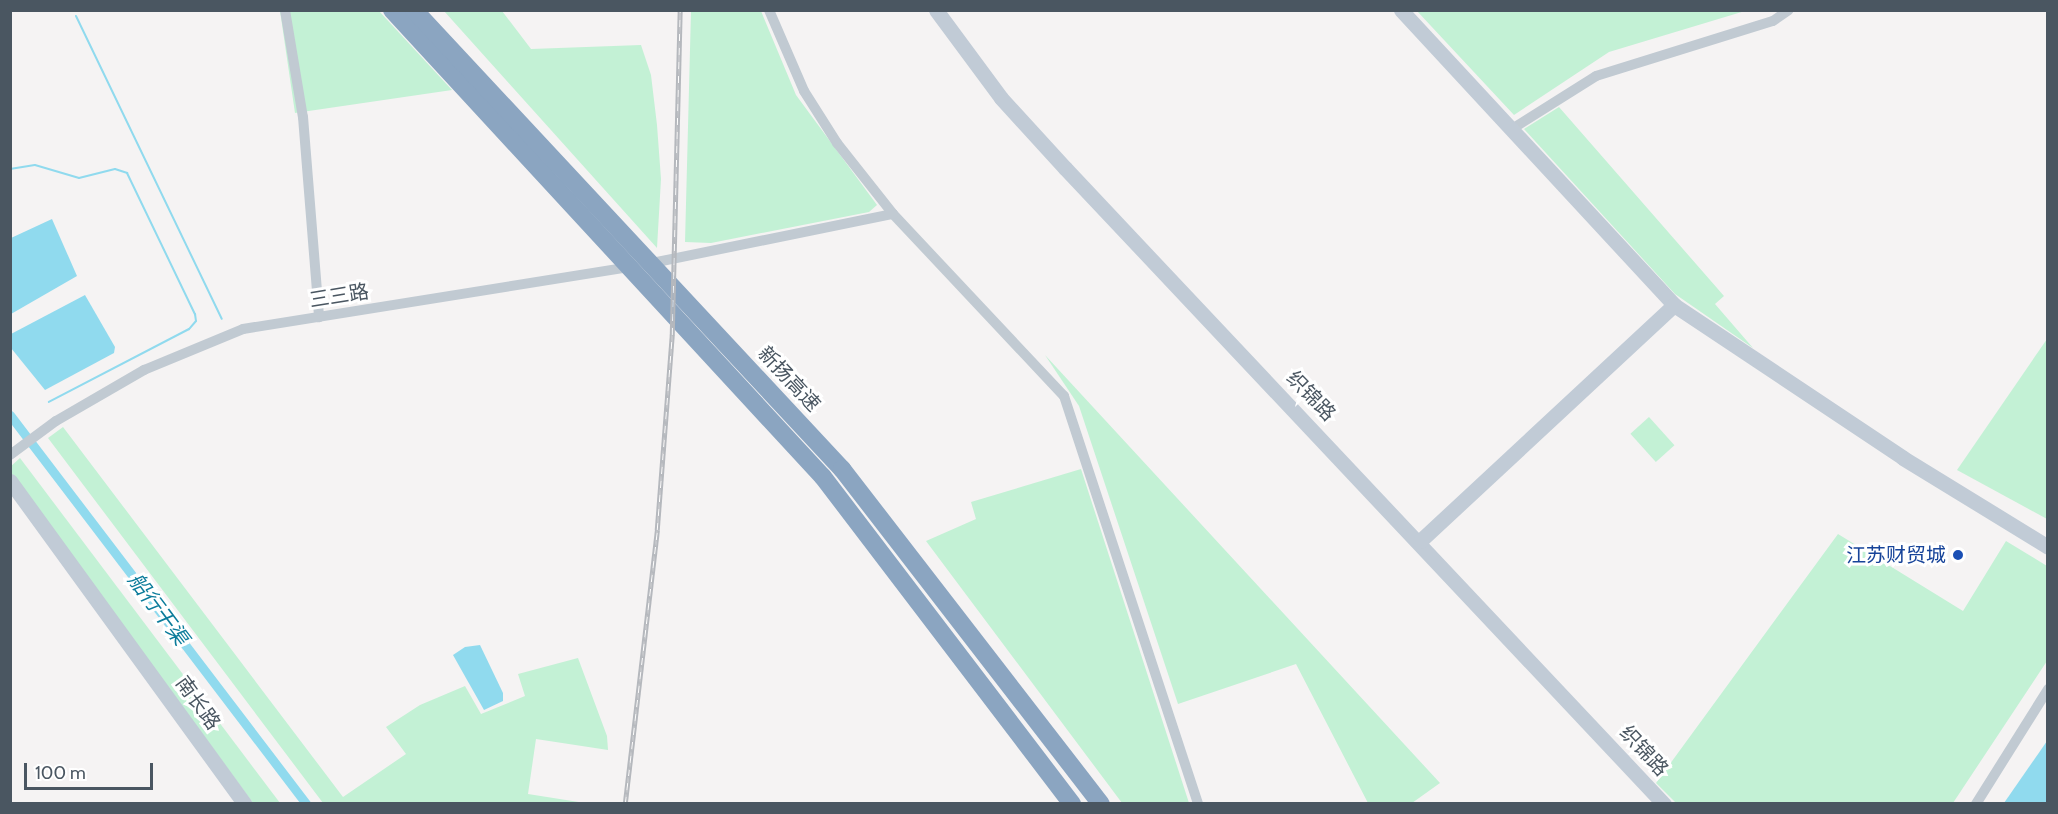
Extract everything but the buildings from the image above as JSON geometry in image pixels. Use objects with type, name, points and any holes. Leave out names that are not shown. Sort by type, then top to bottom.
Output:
[{"type":"highway","name":"新扬高速","points":[[392,10],[823,477],[1072,804]]},
{"type":"highway","name":"新扬高速","points":[[414,10],[842,469],[1101,804]]},
{"type":"street","points":[[285,10],[303,117],[319,317]]},
{"type":"street","points":[[769,10],[804,91],[837,143],[893,214],[1064,396],[1071,409],[1198,804]]},
{"type":"street","name":"织锦路","points":[[936,10],[1001,98],[1034,134],[1420,541],[1664,804]]},
{"type":"street","points":[[1401,10],[1674,305],[1885,446],[2048,547]]},
{"type":"street","points":[[1512,129],[1596,76],[1773,21],[1790,10]]},
{"type":"street","name":"三三路","points":[[11,455],[44,430],[155,365],[243,329],[590,274],[702,254],[893,214]]},
{"type":"street","points":[[1420,541],[1674,305]]},
{"type":"street","name":"南长路","points":[[10,481],[245,804]]},
{"type":"street","points":[[1976,804],[2048,689]]},
{"type":"green space","points":[[280,11],[379,11],[452,90],[295,113]]},
{"type":"green space","points":[[444,11],[502,11],[531,49],[641,45],[651,75],[657,125],[661,179],[657,248]]},
{"type":"green space","points":[[691,11],[761,11],[796,95],[877,205],[869,212],[711,243],[685,242]]},
{"type":"green space","points":[[1417,11],[1745,11],[1609,52],[1514,115]]},
{"type":"green space","points":[[1559,107],[1724,296],[1715,304],[1753,348],[1675,294],[1524,129]]},
{"type":"green space","points":[[2047,339],[2047,519],[1957,470]]},
{"type":"green space","points":[[1045,355],[1440,783],[1412,803],[1368,803],[1296,664],[1178,704],[1079,406]]},
{"type":"green space","points":[[1649,417],[1674,445],[1656,462],[1630,434]]},
{"type":"green space","points":[[63,427],[343,797],[406,754],[386,727],[420,705],[465,686],[481,714],[525,696],[518,674],[578,658],[607,736],[608,750],[536,739],[528,794],[585,803],[323,803],[48,438]]},
{"type":"green space","points":[[20,458],[280,803],[253,803],[11,473],[10,467]]},
{"type":"green space","points":[[1081,469],[1189,803],[1122,803],[926,541],[976,519],[971,502]]},
{"type":"green space","points":[[1838,534],[1963,611],[2006,541],[2047,566],[2047,661],[1953,803],[1676,803],[1656,783]]},
{"type":"water","points":[[52,219],[77,276],[11,314],[11,238]]},
{"type":"water","points":[[85,295],[115,347],[114,353],[45,390],[11,348],[11,334]]},
{"type":"water","points":[[480,645],[503,693],[503,701],[484,710],[453,655],[465,647]]},
{"type":"water","points":[[2047,741],[2047,803],[2004,803]]},
{"type":"waterway","points":[[76,16],[222,319]]},
{"type":"waterway","points":[[10,169],[35,165],[79,178],[115,169],[127,173],[195,314],[196,321],[189,329],[49,402]]},
{"type":"waterway","name":"船行干渠","points":[[10,415],[306,804]]},
{"type":"railway","points":[[625,804],[657,530],[672,335],[680,10]]},
{"type":"place","name":"江苏财贸城","points":[[1958,555]]}]
